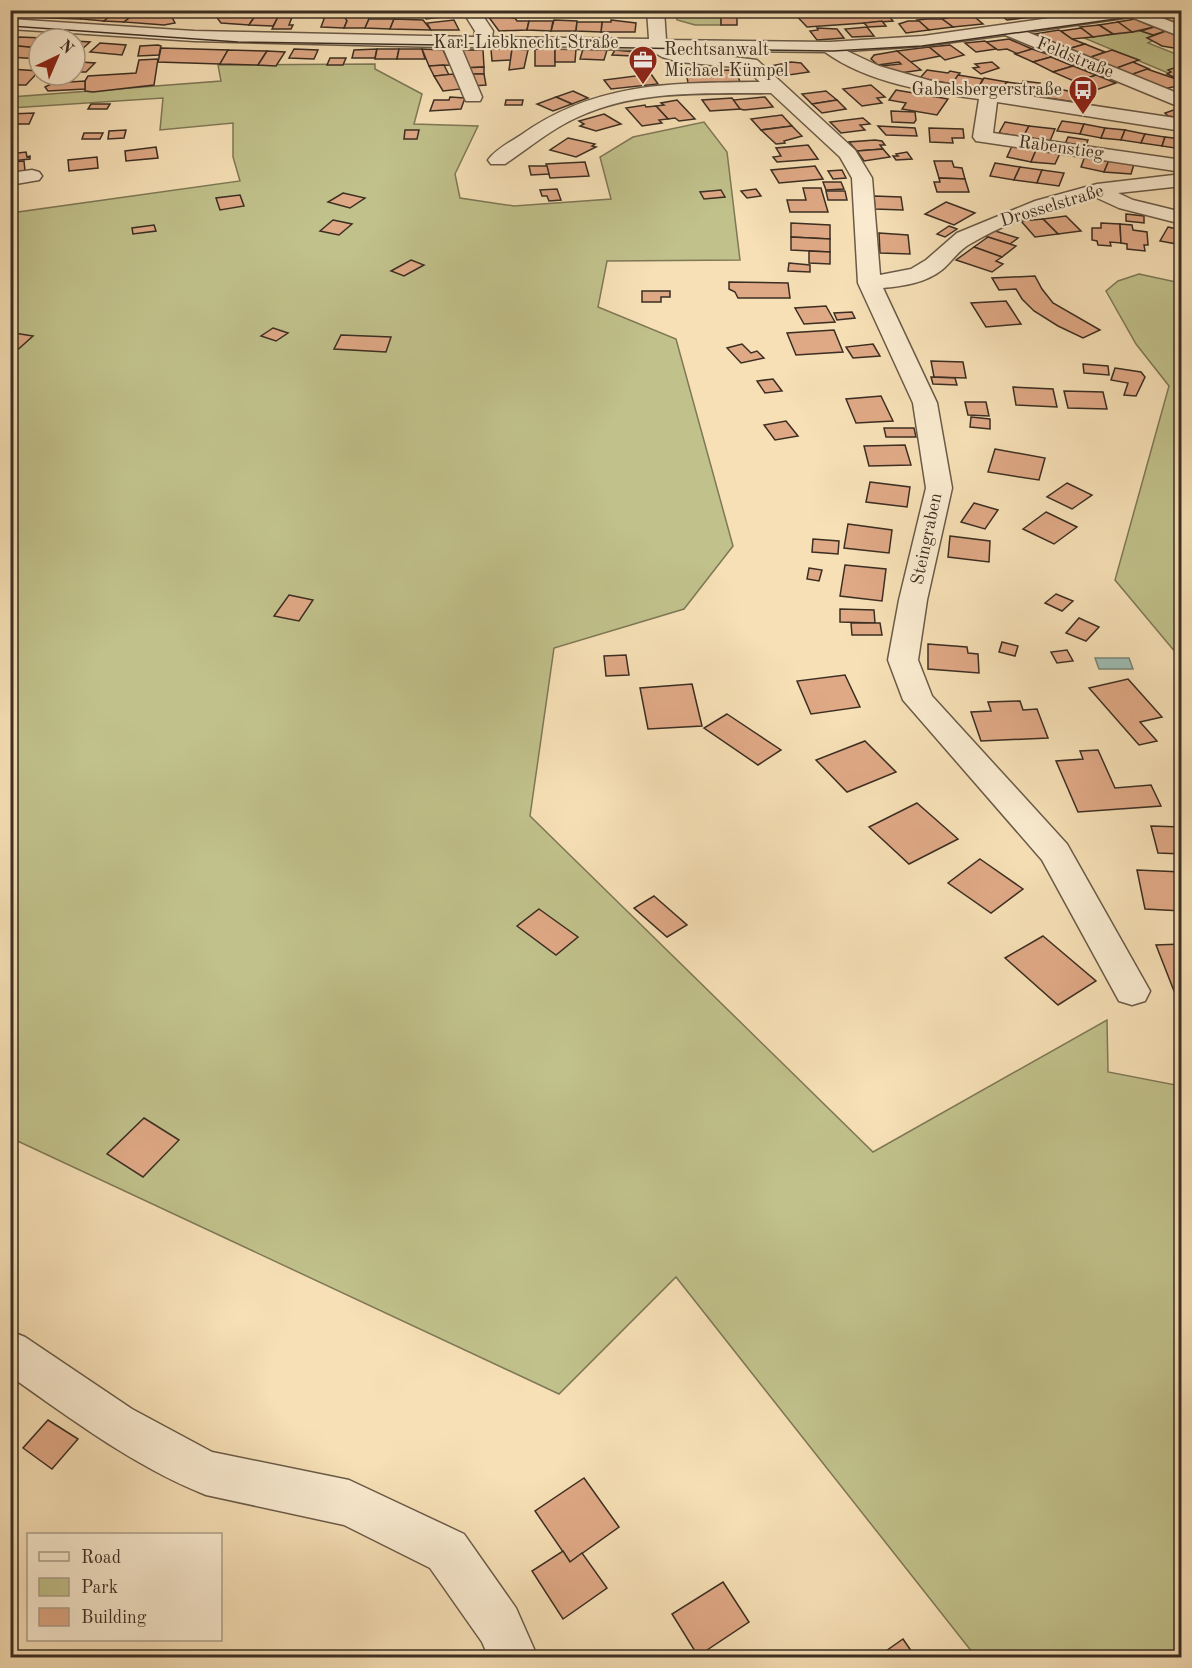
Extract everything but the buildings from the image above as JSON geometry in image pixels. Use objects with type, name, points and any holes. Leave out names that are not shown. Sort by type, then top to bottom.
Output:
[{"type":"street","points":[[470,10],[484,30],[482,43]]},
{"type":"street","points":[[655,10],[658,44]]},
{"type":"street","points":[[1136,11],[1182,32]]},
{"type":"street","name":"Karl-Liebknecht-Straße","points":[[10,24],[194,27],[482,43],[830,47],[901,43],[1136,11]]},
{"type":"street","name":"Feldstraße","points":[[987,17],[1007,30],[1178,98]]},
{"type":"street","points":[[450,42],[473,97]]},
{"type":"street","name":"Steingraben","points":[[658,44],[658,50],[668,55],[751,64],[848,154],[862,178],[868,283],[925,403],[939,488],[903,660],[918,700],[1055,852],[1132,991]]},
{"type":"street","points":[[830,47],[845,58],[892,76],[934,87],[1182,125]]},
{"type":"street","points":[[498,160],[573,111],[614,98],[669,89],[776,87]]},
{"type":"street","name":"Rabenstieg","points":[[989,95],[983,137],[1182,166]]},
{"type":"street","points":[[1136,118],[1178,98]]},
{"type":"street","points":[[10,179],[32,176]]},
{"type":"street","name":"Drosselstraße","points":[[868,283],[911,279],[932,267],[961,239],[1009,216],[1097,190],[1182,180]]},
{"type":"street","points":[[1097,190],[1126,204],[1182,218]]},
{"type":"street","points":[[10,1351],[116,1424],[206,1473],[349,1503],[447,1551],[499,1625],[514,1658]]},
{"type":"green space","points":[[675,11],[721,11],[721,25],[695,25],[677,20]]},
{"type":"green space","points":[[1141,31],[1153,35],[1148,38],[1154,40],[1148,43],[1181,56],[1181,69],[1168,73],[1084,38]]},
{"type":"green space","points":[[375,64],[375,69],[422,94],[414,124],[478,126],[455,174],[460,198],[514,206],[611,199],[600,157],[633,137],[704,122],[727,152],[740,260],[607,261],[598,307],[676,339],[733,546],[684,609],[554,648],[530,816],[873,1152],[1107,1020],[1108,1072],[1181,1086],[1181,1657],[976,1657],[676,1277],[559,1394],[11,1138],[11,213],[240,181],[233,157],[233,123],[160,130],[163,98],[11,108],[11,97],[221,81],[218,65]]},
{"type":"green space","points":[[1139,274],[1181,283],[1181,659],[1115,580],[1169,386],[1136,344],[1106,291],[1118,281]]},
{"type":"water","points":[[1095,658],[1129,658],[1133,669],[1099,669]]},
{"type":"tram line","points":[[10,26],[238,42],[833,51],[922,46],[1180,10]]},
{"type":"place","name":"Rechtsanwalt Michael Kümpel","points":[[643,86]]},
{"type":"place","name":"Gabelsbergerstraße","points":[[1083,116]]}]
